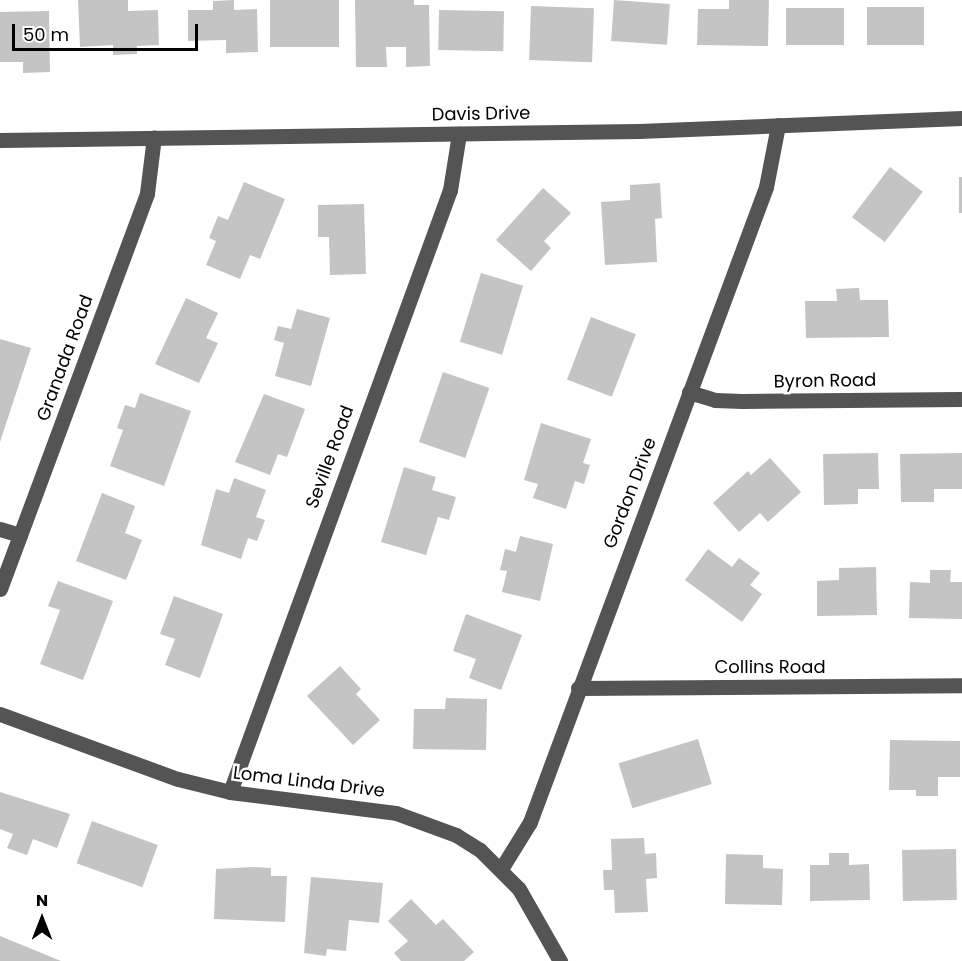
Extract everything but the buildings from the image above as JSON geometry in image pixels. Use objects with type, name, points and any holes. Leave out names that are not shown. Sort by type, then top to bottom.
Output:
[{"type":"street","name":"Davis Drive","points":[[0,140],[459,134],[962,118]]},
{"type":"street","name":"Gordon Drive","points":[[501,869],[530,822],[766,187],[778,125]]},
{"type":"street","name":"Seville Road","points":[[230,792],[450,190],[459,134]]},
{"type":"street","name":"Granada Road","points":[[0,589],[147,193],[154,137]]},
{"type":"street","name":"Byron Road","points":[[689,392],[715,400],[742,401],[962,399]]},
{"type":"street","points":[[0,529],[20,536]]},
{"type":"street","name":"Collins Road","points":[[578,688],[962,685]]},
{"type":"street","name":"Loma Linda Drive","points":[[0,714],[124,762],[230,792],[396,813],[456,835],[501,869],[519,889],[560,961]]}]
